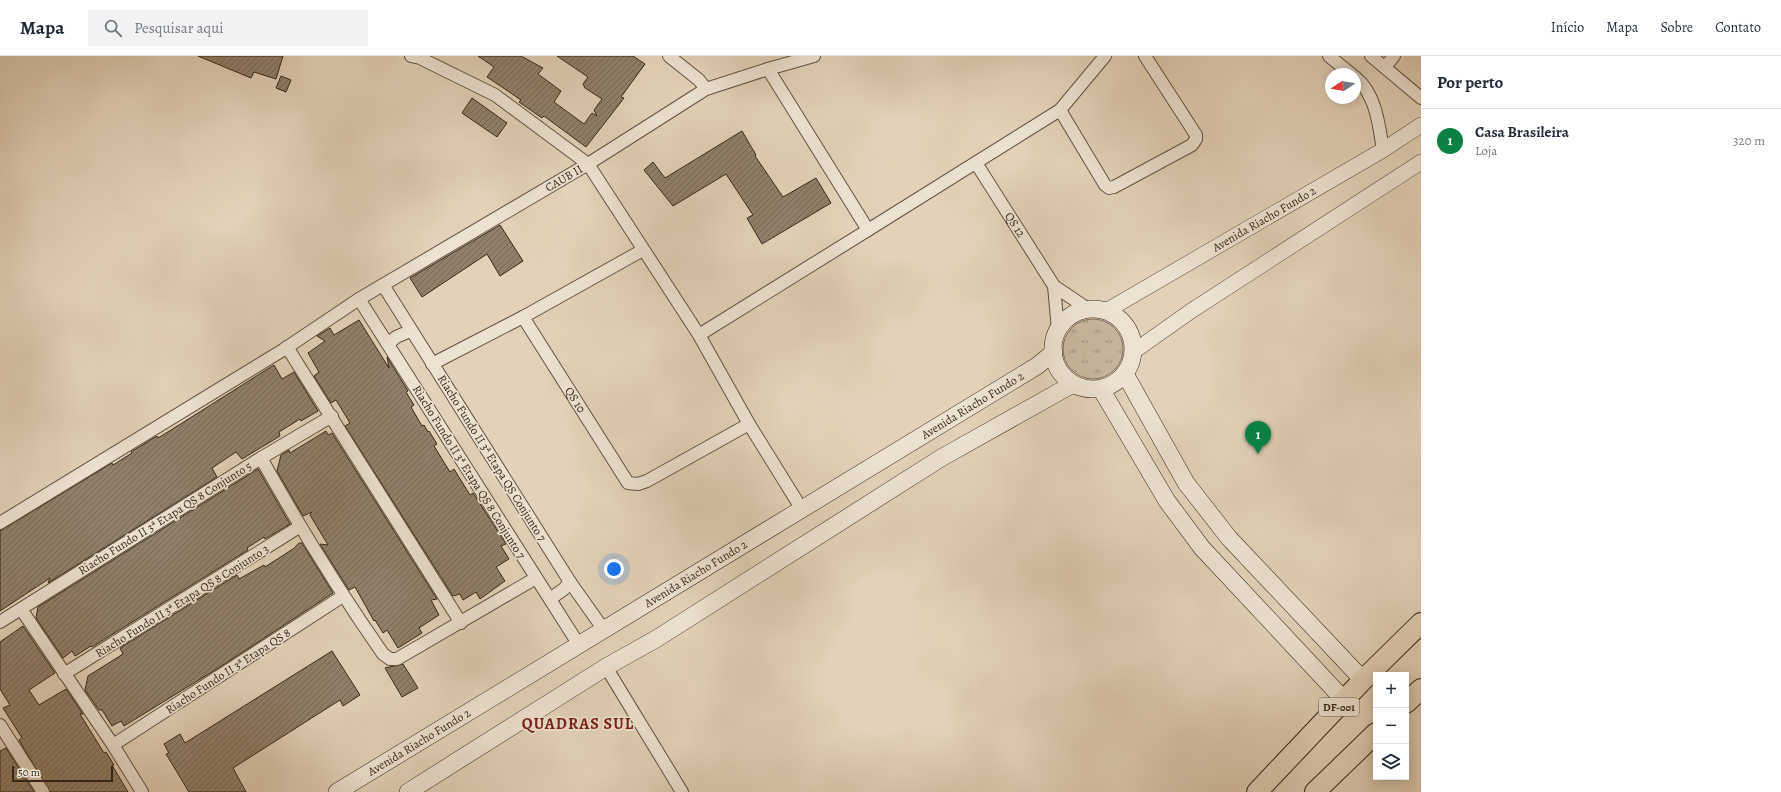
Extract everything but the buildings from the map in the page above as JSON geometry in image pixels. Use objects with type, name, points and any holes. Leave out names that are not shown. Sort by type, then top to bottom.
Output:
[{"type":"highway","name":"DF-001","points":[[1258,792],[1345,701],[1362,680],[1421,623]]},
{"type":"highway","points":[[1409,700],[1421,688]]},
{"type":"highway","points":[[1315,792],[1373,735]]},
{"type":"main road","points":[[1088,309],[1106,311],[1117,317],[1126,327],[1132,339],[1133,352],[1131,363],[1125,374],[1114,383],[1101,389],[1082,388],[1073,384],[1063,376],[1057,365],[1054,352],[1054,341],[1058,330],[1066,320],[1076,313],[1088,309]]},
{"type":"main road","name":"Avenida Riacho Fundo 2","points":[[337,792],[579,646],[801,508],[1038,366],[1054,352]]},
{"type":"main road","points":[[1125,374],[1186,483],[1229,538],[1362,680]]},
{"type":"main road","points":[[408,792],[606,667],[656,639],[941,458],[1073,384]]},
{"type":"main road","points":[[1101,389],[1167,502],[1202,548],[1345,701]]},
{"type":"street","name":"CAUB II","points":[[287,348],[359,299],[588,164],[495,95],[420,58],[411,56]]},
{"type":"street","points":[[669,56],[699,80],[706,89]]},
{"type":"street","points":[[801,508],[749,424],[699,335],[588,164],[706,89],[768,69],[785,60],[814,56]]},
{"type":"street","points":[[699,335],[1060,110],[1105,56]]},
{"type":"street","points":[[1060,110],[1105,185],[1109,188],[1114,187],[1192,145],[1196,135],[1145,56]]},
{"type":"street","points":[[1329,56],[1344,68]]},
{"type":"street","points":[[1372,56],[1421,98]]},
{"type":"street","points":[[1386,67],[1394,56]]},
{"type":"street","points":[[768,69],[868,230]]},
{"type":"street","points":[[1361,85],[1370,96],[1379,121],[1383,150]]},
{"type":"street","name":"Avenida Riacho Fundo 2","points":[[1106,311],[1383,150],[1421,125]]},
{"type":"street","points":[[1133,352],[1191,311],[1421,162]]},
{"type":"street","name":"QS 12","points":[[976,163],[1054,286],[1088,309]]},
{"type":"street","points":[[432,364],[523,317],[643,250]]},
{"type":"street","name":"Riacho Fundo II 3ª Etapa QS Conjunto 7","points":[[383,285],[410,331],[570,582],[604,630]]},
{"type":"street","name":"QS 12","points":[[1054,286],[1058,330]]},
{"type":"street","name":"Riacho Fundo II 3ª Etapa QS 8 Conjunto 7","points":[[359,299],[550,598],[579,646]]},
{"type":"street","name":"QS 10","points":[[523,317],[628,483],[638,484],[647,481],[749,424]]},
{"type":"street","points":[[388,344],[396,337],[410,331]]},
{"type":"street","points":[[0,523],[287,348],[332,416],[461,623]]},
{"type":"street","name":"Riacho Fundo II 3ª Etapa QS 8 Conjunto 5","points":[[0,622],[261,458],[332,416]]},
{"type":"street","points":[[261,458],[299,527],[384,654],[390,658],[397,659],[536,578]]},
{"type":"street","name":"Riacho Fundo II 3ª Etapa QS 8 Conjunto 3","points":[[64,674],[299,527]]},
{"type":"street","points":[[550,598],[564,589],[570,582]]},
{"type":"street","name":"Riacho Fundo II 3ª Etapa QS 8","points":[[113,745],[344,596]]},
{"type":"street","points":[[21,609],[113,745],[142,792]]},
{"type":"street","points":[[606,667],[682,792]]},
{"type":"street","points":[[0,725],[43,792]]},
{"type":"green space","points":[[1087,319],[1099,319],[1110,324],[1118,332],[1123,343],[1121,361],[1110,374],[1099,379],[1087,379],[1076,374],[1068,366],[1063,355],[1063,343],[1068,332],[1076,324]]},
{"type":"place","name":"Casa Brasileira","points":[[1258,454]]},
{"type":"district","name":"QUADRAS SUL","points":[[578,723]]}]
